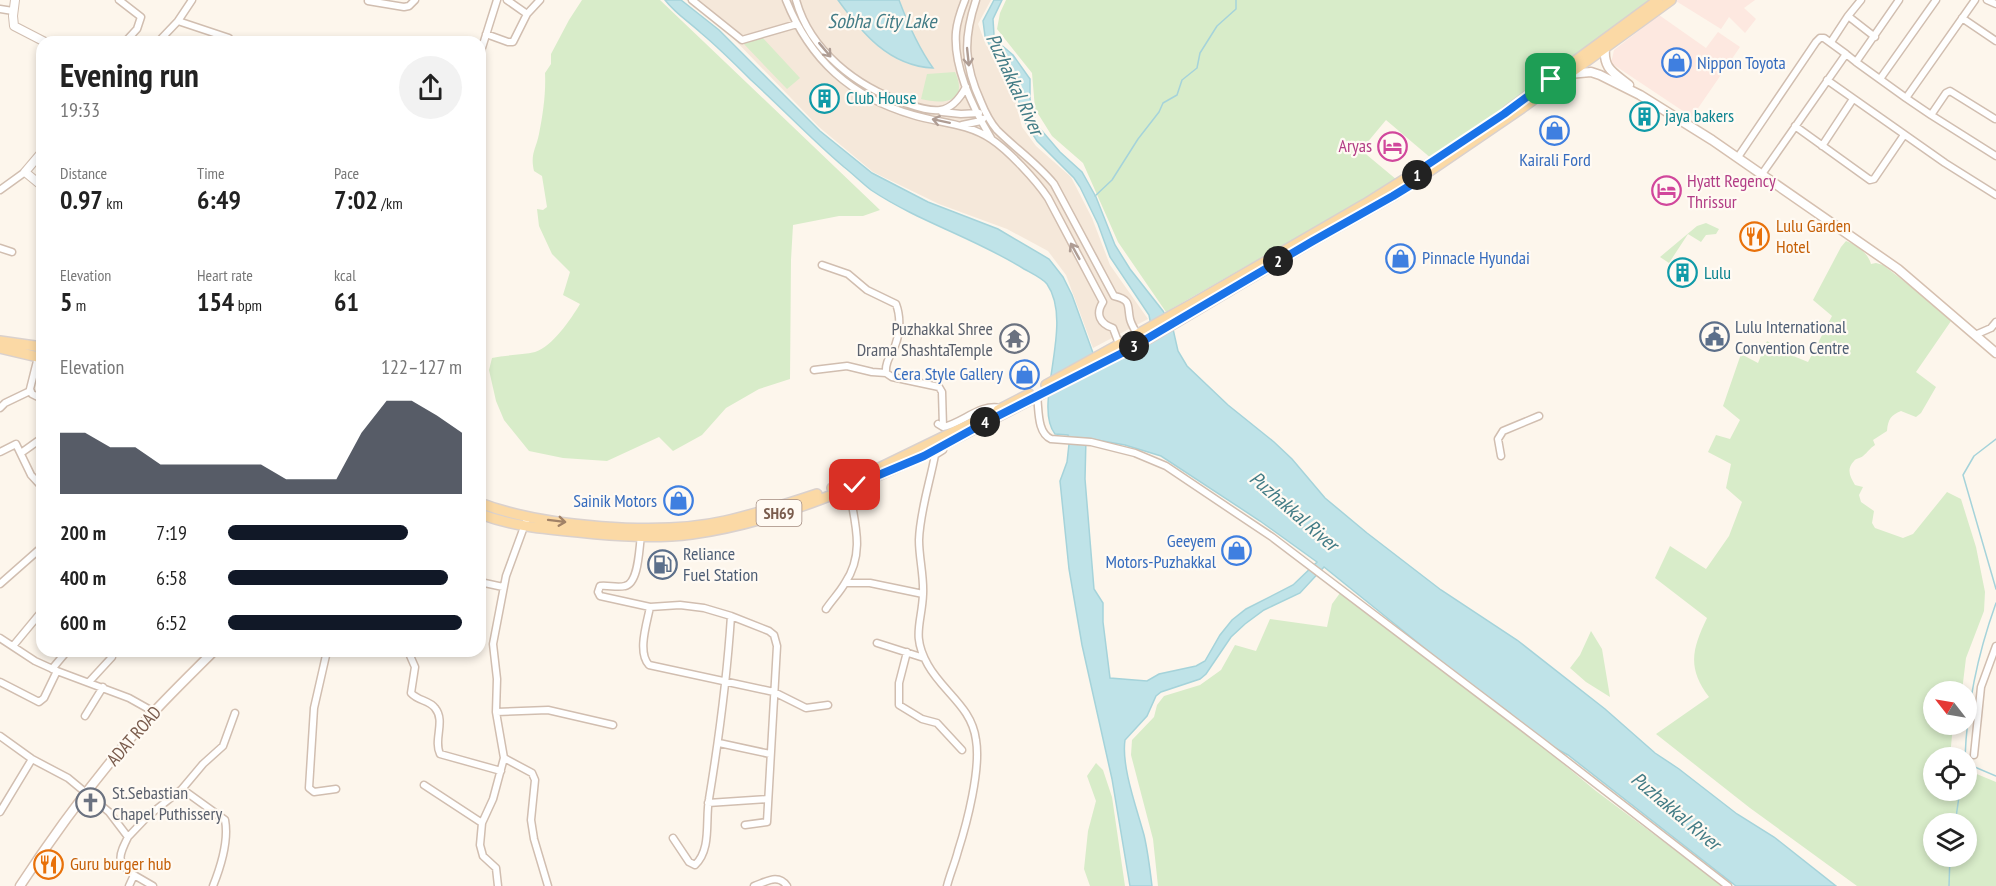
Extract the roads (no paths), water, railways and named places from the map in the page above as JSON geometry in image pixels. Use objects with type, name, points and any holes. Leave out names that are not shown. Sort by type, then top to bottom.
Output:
[{"type":"main road","points":[[1417,176],[1658,0]]},
{"type":"main road","points":[[486,505],[553,521],[631,528],[693,526],[724,521],[784,505],[871,472],[1001,408],[1037,393],[1101,359],[1193,308],[1417,176],[1569,74],[1671,0]]},
{"type":"main road","points":[[1605,47],[1604,59],[1610,70],[1640,95]]},
{"type":"main road","points":[[1569,74],[1592,72],[1640,95],[1738,157],[1898,269],[1996,353]]},
{"type":"main road","points":[[1013,410],[1049,384],[1101,359],[1119,344],[1143,334]]},
{"type":"main road","points":[[0,341],[36,346]]},
{"type":"main road","points":[[0,348],[36,357]]},
{"type":"main road","name":"SH69","points":[[486,516],[524,527],[641,536],[690,534],[731,526],[802,506],[849,488],[934,450],[1013,410]]},
{"type":"main road","name":"ADAT ROAD","points":[[20,886],[116,755],[208,657]]},
{"type":"street","points":[[15,0],[13,11],[15,27],[36,38]]},
{"type":"street","points":[[119,0],[141,17],[137,29],[131,36]]},
{"type":"street","points":[[164,36],[178,21],[192,0]]},
{"type":"street","points":[[368,1],[409,6],[415,0]]},
{"type":"street","points":[[497,0],[486,34],[508,42],[513,42],[528,14],[540,0]]},
{"type":"street","points":[[507,0],[528,14]]},
{"type":"street","points":[[693,0],[742,40],[797,24]]},
{"type":"street","points":[[786,0],[797,24],[821,60],[835,75],[855,90],[913,115],[961,125],[991,139]]},
{"type":"street","points":[[796,0],[820,45],[838,65],[869,89],[921,108],[941,112],[987,115]]},
{"type":"street","points":[[965,0],[958,19],[956,34],[960,71],[981,121],[991,139],[1038,183],[1048,198],[1103,302],[1098,312],[1100,320],[1106,326],[1113,328],[1119,344]]},
{"type":"street","points":[[976,0],[970,18],[966,54],[976,90],[987,115],[996,128],[1042,169],[1054,184],[1114,296],[1128,303],[1129,318],[1143,334]]},
{"type":"street","points":[[1831,42],[1861,0]]},
{"type":"street","points":[[1856,62],[1899,0]]},
{"type":"street","points":[[1880,79],[1936,0]]},
{"type":"street","points":[[1906,98],[1976,0]]},
{"type":"street","points":[[1987,0],[1996,4]]},
{"type":"street","points":[[0,9],[13,11]]},
{"type":"street","points":[[1848,16],[1875,37]]},
{"type":"street","points":[[1962,18],[1996,40]]},
{"type":"street","points":[[178,21],[223,36]]},
{"type":"street","points":[[1738,157],[1820,38],[1831,42],[1930,115],[1996,156]]},
{"type":"street","points":[[1762,174],[1846,54]]},
{"type":"street","points":[[1827,80],[1904,135],[1996,195]]},
{"type":"street","points":[[941,112],[952,106],[966,87]]},
{"type":"street","points":[[1930,115],[1950,90],[1995,119]]},
{"type":"street","points":[[1822,146],[1853,99]]},
{"type":"street","points":[[961,125],[981,121],[987,115]]},
{"type":"street","points":[[1796,126],[1870,180],[1874,179],[1904,135]]},
{"type":"street","points":[[0,190],[25,172],[36,159]]},
{"type":"street","points":[[25,172],[36,181]]},
{"type":"street","points":[[0,248],[12,252]]},
{"type":"street","points":[[822,265],[848,274],[867,290],[896,304],[899,312],[899,329],[896,344],[887,362],[886,373]]},
{"type":"street","points":[[1975,335],[1991,328],[1996,322]]},
{"type":"street","points":[[814,370],[847,366],[864,371],[886,373],[892,377],[939,387],[942,392],[940,426],[953,425],[986,407],[1001,408]]},
{"type":"street","points":[[30,391],[36,369]]},
{"type":"street","points":[[30,391],[36,395]]},
{"type":"street","points":[[0,408],[5,403],[30,391]]},
{"type":"street","points":[[1037,393],[1041,430],[1046,437],[1091,442],[1135,453],[1166,466],[1272,537],[1728,886]]},
{"type":"street","points":[[947,886],[958,851],[976,772],[977,741],[972,723],[962,705],[943,686],[924,658],[920,647],[917,632],[923,594],[919,539],[935,455],[1013,410]]},
{"type":"street","points":[[1501,456],[1498,439],[1503,431],[1539,416]]},
{"type":"street","points":[[21,453],[36,442]]},
{"type":"street","points":[[0,452],[16,444],[36,480]]},
{"type":"street","points":[[826,609],[845,583],[857,553],[859,540],[849,488]]},
{"type":"street","points":[[498,886],[495,868],[480,851],[482,823],[494,799],[504,758],[495,712],[497,679],[493,644],[503,587],[528,516]]},
{"type":"street","points":[[641,536],[637,570],[631,583],[627,586],[600,586],[598,592],[600,596],[650,607],[692,607],[731,616],[774,635],[777,646],[767,822],[745,825]]},
{"type":"street","points":[[0,584],[36,551]]},
{"type":"street","points":[[486,583],[503,587]]},
{"type":"street","points":[[845,583],[870,583],[923,594]]},
{"type":"street","points":[[650,607],[643,652],[649,665],[774,692],[806,708],[828,705]]},
{"type":"street","points":[[673,838],[689,862],[695,865],[703,852],[707,836],[708,803],[719,742],[731,616]]},
{"type":"street","points":[[13,646],[36,618]]},
{"type":"street","points":[[0,638],[35,661],[129,698],[154,712]]},
{"type":"street","points":[[877,643],[924,658]]},
{"type":"street","points":[[1975,747],[1981,687],[1996,646]]},
{"type":"street","points":[[907,652],[899,682],[899,705],[922,719],[937,723],[962,750]]},
{"type":"street","points":[[0,682],[39,702],[43,699],[63,657]]},
{"type":"street","points":[[89,682],[112,657]]},
{"type":"street","points":[[326,657],[314,708],[309,788],[314,792],[336,789]]},
{"type":"street","points":[[411,657],[415,667],[411,693],[437,710],[439,730],[437,745],[440,754],[501,771]]},
{"type":"street","points":[[85,716],[103,687]]},
{"type":"street","points":[[495,712],[548,710],[613,725]]},
{"type":"street","points":[[153,886],[122,866],[120,854],[128,837],[148,816],[182,789],[223,746],[235,713]]},
{"type":"street","points":[[0,736],[32,759],[68,778],[109,812],[128,837]]},
{"type":"street","points":[[719,742],[770,754]]},
{"type":"street","points":[[504,758],[532,773],[535,780],[531,820],[534,839],[548,886]]},
{"type":"street","points":[[0,812],[32,759]]},
{"type":"street","points":[[424,785],[482,823]]},
{"type":"street","points":[[182,789],[225,820],[223,854],[213,886]]},
{"type":"street","points":[[708,803],[768,799]]},
{"type":"street","points":[[129,886],[134,875]]},
{"type":"street","points":[[754,886],[775,878],[783,880],[787,886]]},
{"type":"water","name":"Puzhakkal River","points":[[665,0],[681,0],[719,30],[820,131],[872,173],[928,202],[998,229],[1049,259],[1063,277],[1072,295],[1097,364],[1154,341],[1149,315],[1110,257],[1098,224],[1080,187],[1037,141],[1023,119],[1008,66],[985,36],[983,21],[994,0],[1002,0],[993,19],[994,35],[999,43],[1013,55],[1030,79],[1030,99],[1036,124],[1060,152],[1082,172],[1096,197],[1115,245],[1130,269],[1163,311],[1173,329],[1178,351],[1187,366],[1228,405],[1274,442],[1292,459],[1325,498],[1367,533],[1441,590],[1517,640],[1605,709],[1655,753],[1737,814],[1774,837],[1836,886],[1736,886],[1568,755],[1533,736],[1510,713],[1453,671],[1324,567],[1300,593],[1264,610],[1245,624],[1231,637],[1206,674],[1200,679],[1161,692],[1156,696],[1147,716],[1125,740],[1127,775],[1145,841],[1152,886],[1130,886],[1112,779],[1082,645],[1069,569],[1060,481],[1067,462],[1069,444],[1068,435],[1055,434],[1049,421],[1048,404],[1057,320],[1054,301],[1047,284],[1005,258],[908,211],[871,190],[820,146],[721,50]],"holes":[[[1086,438],[1125,445],[1161,456],[1260,521],[1317,562],[1293,585],[1246,609],[1232,620],[1205,661],[1196,666],[1159,674],[1147,681],[1110,678],[1103,603],[1094,589],[1085,479]]]},
{"type":"water","name":"Sobha City Lake","points":[[838,0],[899,0],[914,35],[933,68],[903,61],[878,46]]},
{"type":"waterway","points":[[1095,196],[1112,180],[1163,103],[1177,95],[1182,80],[1197,68],[1200,53],[1217,26],[1236,9],[1236,0]]},
{"type":"waterway","points":[[1996,439],[1974,456],[1963,475],[1996,589]]},
{"type":"waterway","points":[[1966,747],[1974,679],[1996,603]]},
{"type":"waterway","points":[[1977,768],[1996,776]]},
{"type":"waterway","points":[[1957,813],[1958,801]]},
{"type":"waterway","points":[[1949,886],[1950,867]]},
{"type":"place","name":"Nippon Toyota","points":[[1676,63]]},
{"type":"place","name":"Club House","points":[[825,98]]},
{"type":"place","name":"jaya bakers","points":[[1644,116]]},
{"type":"place","name":"Kairali Ford","points":[[1555,131]]},
{"type":"place","name":"Aryas","points":[[1393,146]]},
{"type":"place","name":"Hyatt Regency Thrissur","points":[[1666,191]]},
{"type":"place","name":"Lulu Garden Hotel","points":[[1755,236]]},
{"type":"place","name":"Pinnacle Hyundai","points":[[1401,258]]},
{"type":"place","name":"Lulu","points":[[1683,273]]},
{"type":"place","name":"Lulu International Convention Centre","points":[[1714,337]]},
{"type":"place","name":"Puzhakkal Shree Drama ShashtaTemple","points":[[1014,339]]},
{"type":"place","name":"Cera Style Gallery","points":[[1024,374]]},
{"type":"place","name":"Sainik Motors","points":[[678,501]]},
{"type":"place","name":"Geeyem Motors-Puzhakkal","points":[[1237,551]]},
{"type":"place","name":"Reliance Fuel Station","points":[[662,564]]},
{"type":"place","name":"St.Sebastian Chapel Puthissery","points":[[91,803]]},
{"type":"place","name":"Guru burger hub","points":[[49,864]]}]
